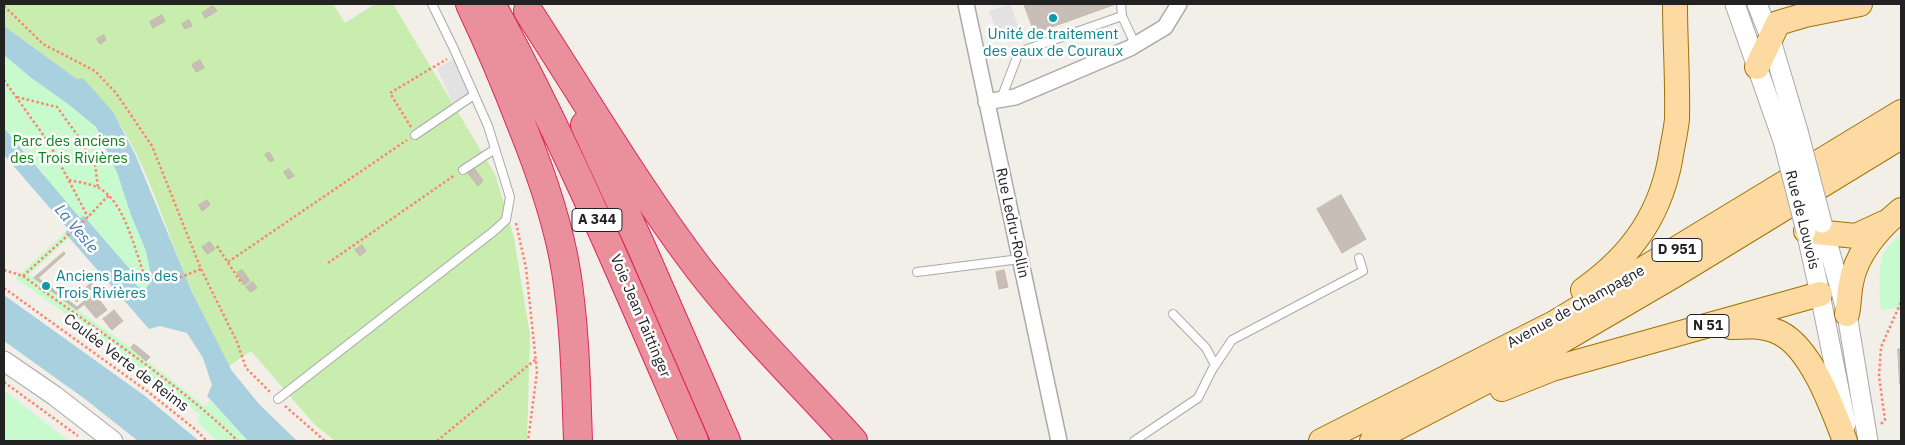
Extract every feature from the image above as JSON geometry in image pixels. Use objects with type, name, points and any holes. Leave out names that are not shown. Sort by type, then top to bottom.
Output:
[{"type":"highway","points":[[470,4],[497,60],[538,165],[556,223],[566,270],[574,327],[578,441]]},
{"type":"highway","name":"Voie Jean Taittinger","points":[[491,4],[564,146],[694,441]]},
{"type":"highway","points":[[527,7],[642,187],[700,270],[734,312],[853,441]]},
{"type":"highway","name":"Voie Jean Taittinger","points":[[527,7],[587,129],[640,244],[726,441]]},
{"type":"main road","points":[[1446,377],[1556,309],[1606,274],[1638,239],[1658,205],[1670,163],[1677,120],[1675,4]]},
{"type":"main road","points":[[1757,67],[1778,23],[1845,5]]},
{"type":"main road","name":"Avenue de Champagne","points":[[1321,441],[1554,323],[1901,112]]},
{"type":"main road","name":"Avenue de Champagne","points":[[1372,441],[1552,347],[1675,275],[1901,137]]},
{"type":"main road","points":[[1818,230],[1856,236],[1893,216]]},
{"type":"main road","points":[[1847,314],[1851,281],[1862,254],[1893,216]]},
{"type":"main road","name":"N 51","points":[[1392,441],[1461,407],[1552,369],[1820,294]]},
{"type":"main road","name":"N 51","points":[[1694,330],[1753,325],[1781,333],[1798,348],[1816,371],[1860,438]]},
{"type":"street","name":"Rue Ledru-Rollin","points":[[966,4],[994,101],[1020,259],[1059,441]]},
{"type":"street","points":[[994,101],[1015,97],[1135,44],[1165,27],[1179,4]]},
{"type":"street","name":"Rue de Louvois","points":[[1735,4],[1757,67],[1790,136]]},
{"type":"street","name":"Rue de Louvois","points":[[1757,4],[1770,37],[1790,136],[1818,230],[1834,266],[1847,314],[1860,438]]},
{"type":"street","name":"Rue de Louvois","points":[[1818,230],[1820,294],[1849,441]]},
{"type":"street","points":[[1820,294],[1834,266]]},
{"type":"street","points":[[4,361],[55,396],[113,441]]},
{"type":"lane","points":[[278,399],[506,220],[510,197],[488,126],[432,4]]},
{"type":"lane","points":[[1121,4],[1122,16],[1135,44]]},
{"type":"lane","points":[[994,101],[1019,52],[1122,16]]},
{"type":"lane","points":[[415,135],[474,95]]},
{"type":"lane","points":[[462,170],[495,149]]},
{"type":"lane","points":[[1134,441],[1198,398],[1215,365],[1232,340],[1363,271],[1359,258]]},
{"type":"lane","points":[[917,272],[1020,259]]},
{"type":"lane","points":[[1173,314],[1206,348],[1215,365]]},
{"type":"path","points":[[4,6],[43,44],[95,71],[116,93],[152,146],[201,269],[237,342],[246,368],[325,441]]},
{"type":"path","points":[[228,262],[415,135],[390,93],[456,54]]},
{"type":"path","points":[[4,80],[49,143],[88,217]]},
{"type":"path","points":[[16,96],[57,107],[95,164],[98,188]]},
{"type":"path","points":[[328,262],[462,170]]},
{"type":"path","points":[[69,180],[98,188],[109,195],[120,209],[145,277],[166,283],[191,275],[201,269]]},
{"type":"path","points":[[22,276],[88,217],[109,195]]},
{"type":"path","points":[[510,197],[526,268],[537,372],[528,441]]},
{"type":"path","points":[[217,246],[242,284]]},
{"type":"path","points":[[4,270],[22,276],[130,354],[213,417],[238,441]]},
{"type":"path","name":"Coulée Verte de Reims","points":[[4,288],[148,391],[207,441]]},
{"type":"path","points":[[1860,438],[1878,430],[1885,420],[1879,376],[1880,347],[1901,302]]},
{"type":"path","points":[[437,441],[536,359]]},
{"type":"path","points":[[4,382],[78,436]]},
{"type":"green space","points":[[4,4],[333,4],[345,23],[375,4],[393,4],[495,174],[514,238],[530,335],[527,441],[335,441],[314,424],[251,351],[229,366],[192,291],[142,165],[116,118],[87,84],[77,79],[4,26]]},
{"type":"green space","name":"Parc des anciens des Trois Rivières","points":[[4,55],[95,127],[118,175],[146,251],[152,281],[145,289],[138,287],[128,273],[131,270],[88,220],[29,275],[131,348],[206,407],[210,400],[248,441],[217,441],[197,422],[200,415],[122,354],[15,278],[68,230],[45,175],[4,128]]},
{"type":"green space","points":[[1901,235],[1901,308],[1881,310],[1880,280],[1882,257],[1892,242]]},
{"type":"green space","points":[[4,390],[69,441],[4,441]]},
{"type":"shaded area","points":[[1010,4],[1021,34],[1001,41],[989,11]]},
{"type":"shaded area","points":[[454,59],[469,95],[453,104],[437,68]]},
{"type":"water","name":"La Vesle","points":[[4,26],[77,79],[83,78],[113,112],[135,154],[192,292],[232,371],[259,404],[297,441],[248,441],[207,396],[212,385],[203,358],[187,333],[160,326],[149,329],[65,233],[68,229],[4,155],[4,128],[80,218],[84,216],[131,270],[128,273],[138,287],[145,289],[152,281],[146,251],[131,215],[118,175],[96,127],[4,55]]},
{"type":"water","points":[[4,295],[145,396],[199,441],[138,441],[85,399],[4,341]]},
{"type":"building","name":"Unité de traitement des eaux de Couraux","points":[[1024,4],[1116,4],[1035,33]]},
{"type":"building","points":[[213,6],[217,11],[205,18],[202,13]]},
{"type":"building","points":[[162,15],[165,21],[153,28],[150,22]]},
{"type":"building","points":[[189,20],[192,26],[185,29],[182,24]]},
{"type":"building","points":[[104,35],[106,40],[100,44],[97,39]]},
{"type":"building","points":[[200,60],[204,68],[196,72],[192,65]]},
{"type":"building","points":[[269,152],[274,160],[270,162],[265,155]]},
{"type":"building","points":[[474,168],[483,181],[478,186],[468,173]]},
{"type":"building","points":[[289,169],[294,176],[288,179],[284,172]]},
{"type":"building","points":[[1341,195],[1366,239],[1342,253],[1317,209]]},
{"type":"building","points":[[207,200],[210,205],[202,211],[199,205]]},
{"type":"building","points":[[210,242],[215,249],[207,254],[202,247]]},
{"type":"building","points":[[362,245],[366,251],[360,256],[355,250]]},
{"type":"building","name":"Anciens Bains des Trois Rivières","points":[[64,252],[65,254],[38,278],[77,307],[94,293],[107,310],[96,318],[84,304],[77,310],[34,278]]},
{"type":"building","points":[[242,270],[250,281],[244,285],[237,273]]},
{"type":"building","points":[[1004,270],[1008,287],[999,289],[996,272]]},
{"type":"building","points":[[253,282],[257,288],[250,292],[246,287]]},
{"type":"building","points":[[91,283],[94,286],[77,302],[74,299]]},
{"type":"building","points":[[114,310],[123,321],[119,324],[111,313]]},
{"type":"building","points":[[111,313],[119,324],[112,330],[103,319]]},
{"type":"building","points":[[134,344],[150,357],[146,361],[131,348]]},
{"type":"building","points":[[1898,349],[1901,349],[1901,384],[1900,384]]},
{"type":"place","name":"Unité de traitement des eaux de Couraux","points":[[1053,18]]},
{"type":"place","name":"Anciens Bains des Trois Rivières","points":[[46,286]]}]
